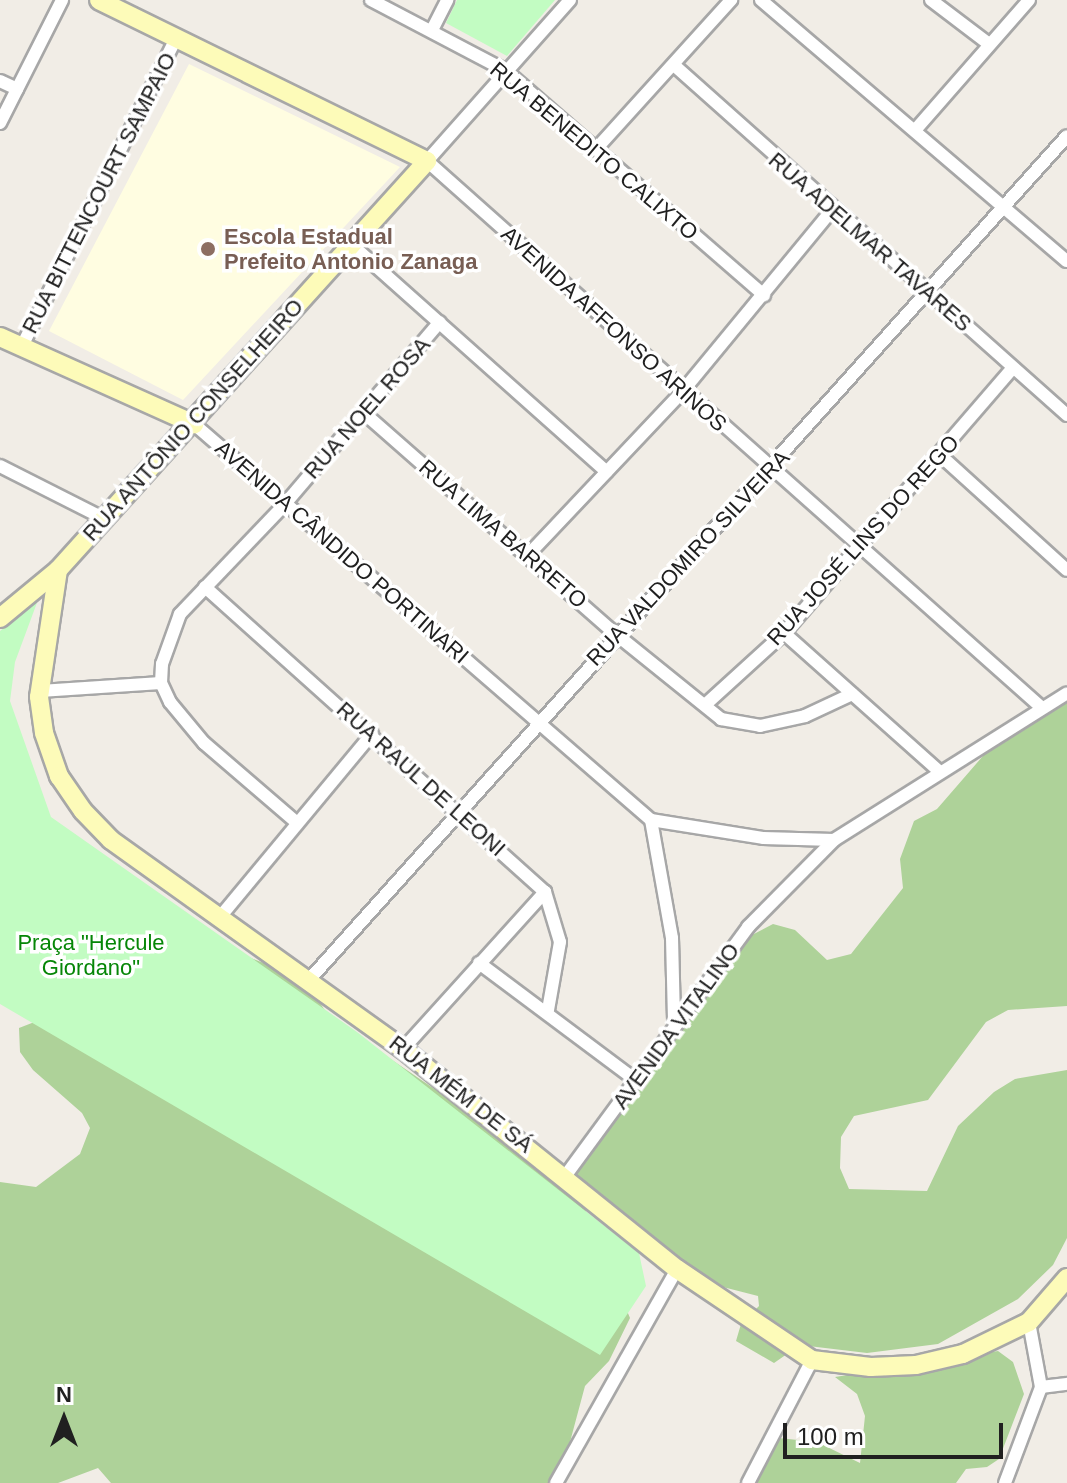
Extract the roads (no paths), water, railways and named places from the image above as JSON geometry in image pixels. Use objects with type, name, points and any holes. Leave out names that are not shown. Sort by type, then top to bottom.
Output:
[{"type":"street","points":[[0,123],[62,0]]},
{"type":"street","name":"AVENIDA AFFONSO ARINOS","points":[[99,0],[427,161],[682,392],[1041,707]]},
{"type":"street","name":"RUA BENEDITO CALIXTO","points":[[371,0],[506,71],[764,295]]},
{"type":"street","points":[[432,30],[447,0]]},
{"type":"street","name":"RUA ANTÔNIO CONSELHEIRO","points":[[0,618],[58,570],[103,518],[194,424],[570,0]]},
{"type":"street","points":[[597,148],[675,66],[731,0]]},
{"type":"street","points":[[761,0],[917,128],[1067,261]]},
{"type":"street","points":[[931,0],[989,44]]},
{"type":"street","points":[[917,128],[1029,0]]},
{"type":"street","name":"RUA BITTENCOURT SAMPAIO","points":[[21,348],[176,38]]},
{"type":"street","name":"RUA ADELMAR TAVARES","points":[[675,66],[832,210],[1067,415]]},
{"type":"street","points":[[0,81],[17,89]]},
{"type":"street","name":"RUA VALDOMIRO SILVEIRA","points":[[309,980],[539,721],[772,469],[1067,136]]},
{"type":"street","points":[[529,554],[682,392],[832,210]]},
{"type":"street","points":[[352,245],[607,472]]},
{"type":"street","name":"RUA NOEL ROSA","points":[[161,683],[162,664],[180,614],[284,505],[440,322]]},
{"type":"street","name":"AVENIDA CÂNDIDO PORTINARI","points":[[0,337],[194,424],[651,820]]},
{"type":"street","name":"RUA JOSÉ LINS DO REGO","points":[[705,705],[784,633],[1013,368]]},
{"type":"street","name":"RUA LIMA BARRETO","points":[[364,413],[529,554],[617,635],[705,705],[740,726],[760,726],[805,716],[852,694]]},
{"type":"street","points":[[940,455],[1067,570]]},
{"type":"street","points":[[0,466],[103,518]]},
{"type":"street","name":"RUA MÉM DE SÁ","points":[[58,570],[40,691],[49,747],[59,776],[83,811],[111,840],[403,1049],[566,1175],[677,1269],[812,1360],[871,1367],[916,1365],[963,1354],[1029,1322],[1067,1278]]},
{"type":"street","name":"RUA RAUL DE LEONI","points":[[205,587],[545,892]]},
{"type":"street","points":[[784,633],[939,771]]},
{"type":"street","points":[[40,691],[161,683],[204,743],[296,822]]},
{"type":"street","name":"AVENIDA VITALINO","points":[[566,1175],[638,1082],[674,1022],[748,927],[834,840],[1067,693]]},
{"type":"street","points":[[220,917],[372,734]]},
{"type":"street","points":[[674,1022],[672,938],[651,820],[763,838],[834,840]]},
{"type":"street","points":[[403,1049],[545,892]]},
{"type":"street","points":[[545,892],[560,942],[548,1010]]},
{"type":"street","points":[[479,963],[548,1010],[638,1082]]},
{"type":"street","points":[[556,1483],[677,1269]]},
{"type":"street","points":[[1005,1483],[1041,1387],[1029,1322]]},
{"type":"street","points":[[748,1483],[812,1360]]},
{"type":"street","points":[[1041,1387],[1067,1384]]},
{"type":"place","name":"Escola Estadual Prefeito Antonio Zanaga","points":[[208,249]]},
{"type":"park label","name":"Praça \"Hercule Giordano\"","points":[[91,954]]}]
